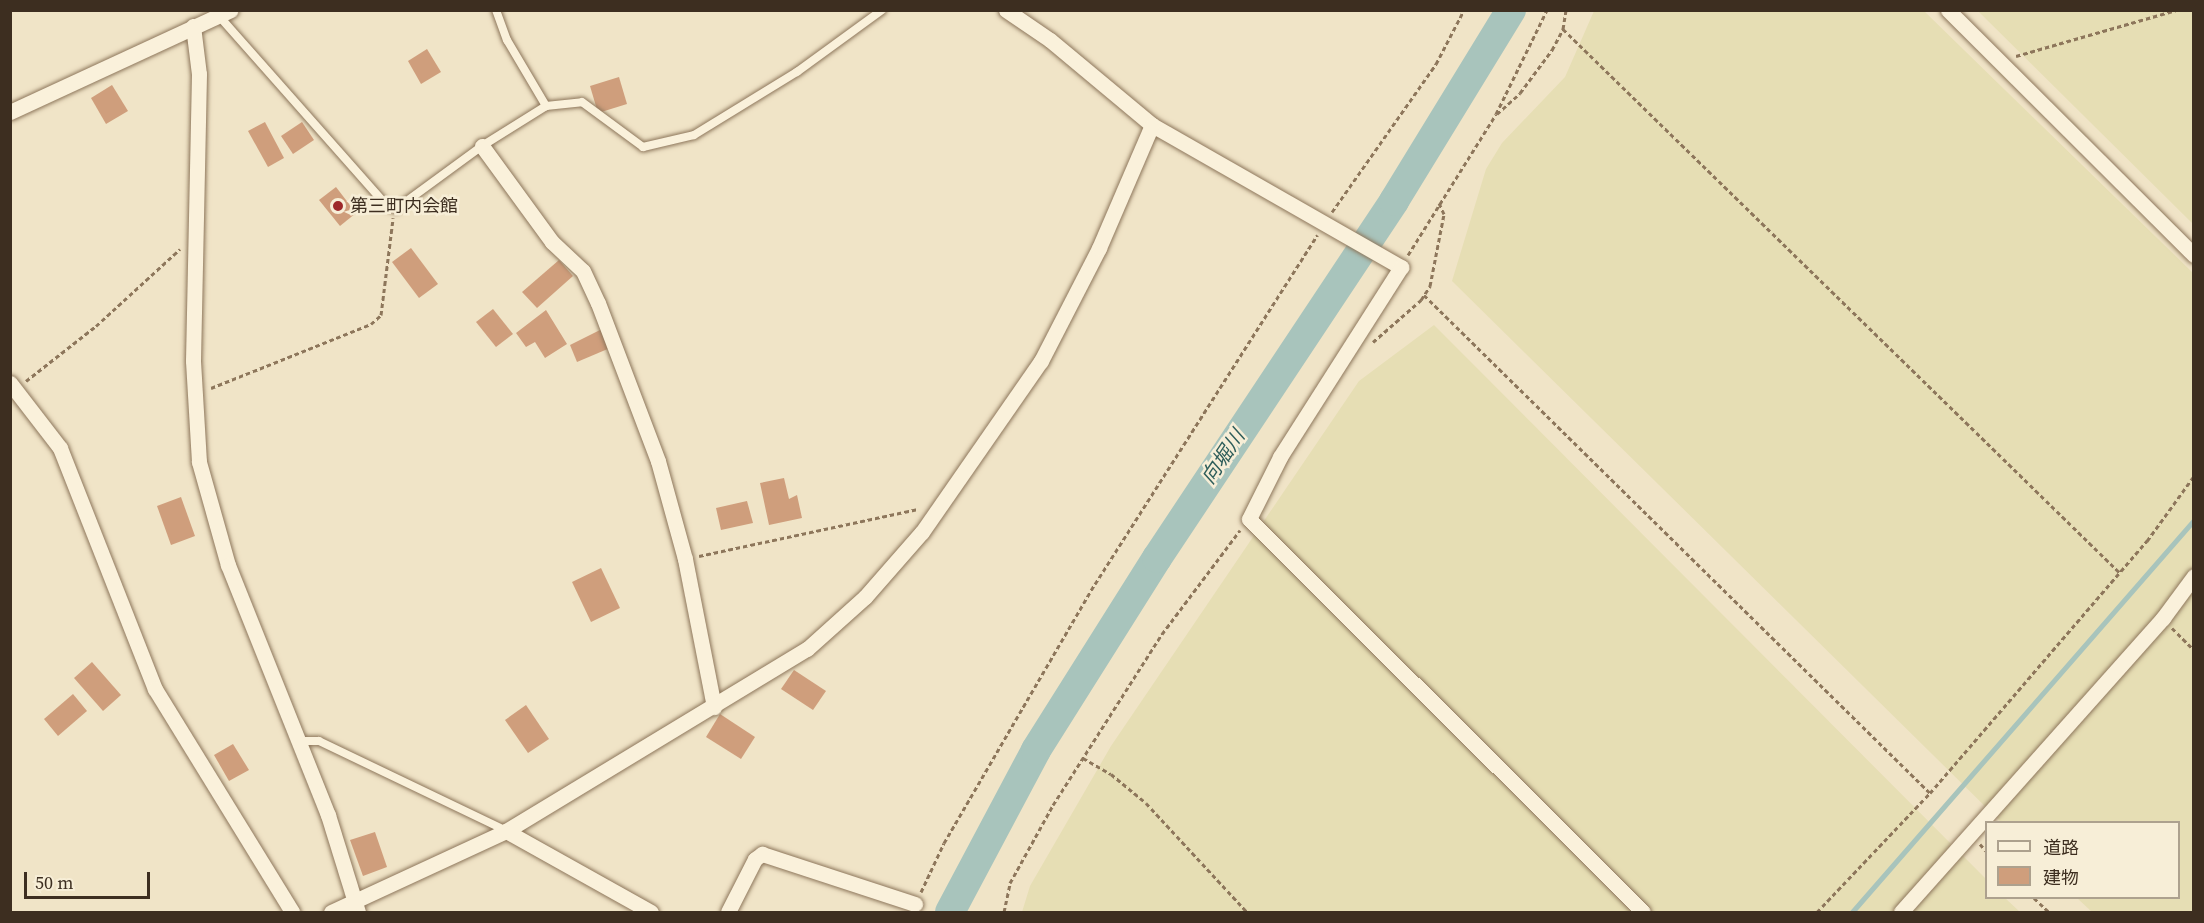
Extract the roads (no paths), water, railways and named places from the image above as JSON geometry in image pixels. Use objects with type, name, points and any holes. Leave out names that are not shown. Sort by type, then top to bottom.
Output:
[{"type":"street","points":[[1006,10],[1050,40],[1152,125],[1396,265],[1280,457],[1249,519],[1643,912]]},
{"type":"street","points":[[1948,10],[2193,255]]},
{"type":"street","points":[[10,112],[225,13]]},
{"type":"street","points":[[194,26],[199,74],[195,245],[195,394],[199,462],[228,566],[328,815],[356,907]]},
{"type":"street","points":[[332,912],[356,907],[506,831],[807,649],[865,597],[942,504],[1041,361],[1099,248],[1152,125]]},
{"type":"street","points":[[483,146],[552,242],[583,271],[658,461],[685,559],[714,707]]},
{"type":"street","points":[[13,386],[60,448],[155,689],[292,912]]},
{"type":"street","points":[[1901,912],[2163,618],[2193,576]]},
{"type":"street","points":[[506,831],[651,912]]},
{"type":"street","points":[[728,912],[755,859],[762,854],[915,904]]},
{"type":"lane","points":[[496,10],[507,40],[546,106]]},
{"type":"lane","points":[[225,13],[387,206],[396,209],[483,146],[546,106],[582,102],[643,147],[694,135],[797,72],[882,10]]},
{"type":"lane","points":[[300,741],[319,741],[506,831]]},
{"type":"waterway","name":"向堀川","points":[[950,912],[1036,750],[1157,558],[1394,201],[1511,10]]},
{"type":"waterway","points":[[1852,912],[2194,520]]},
{"type":"place","name":"第三町内会館","points":[[338,206]]}]
